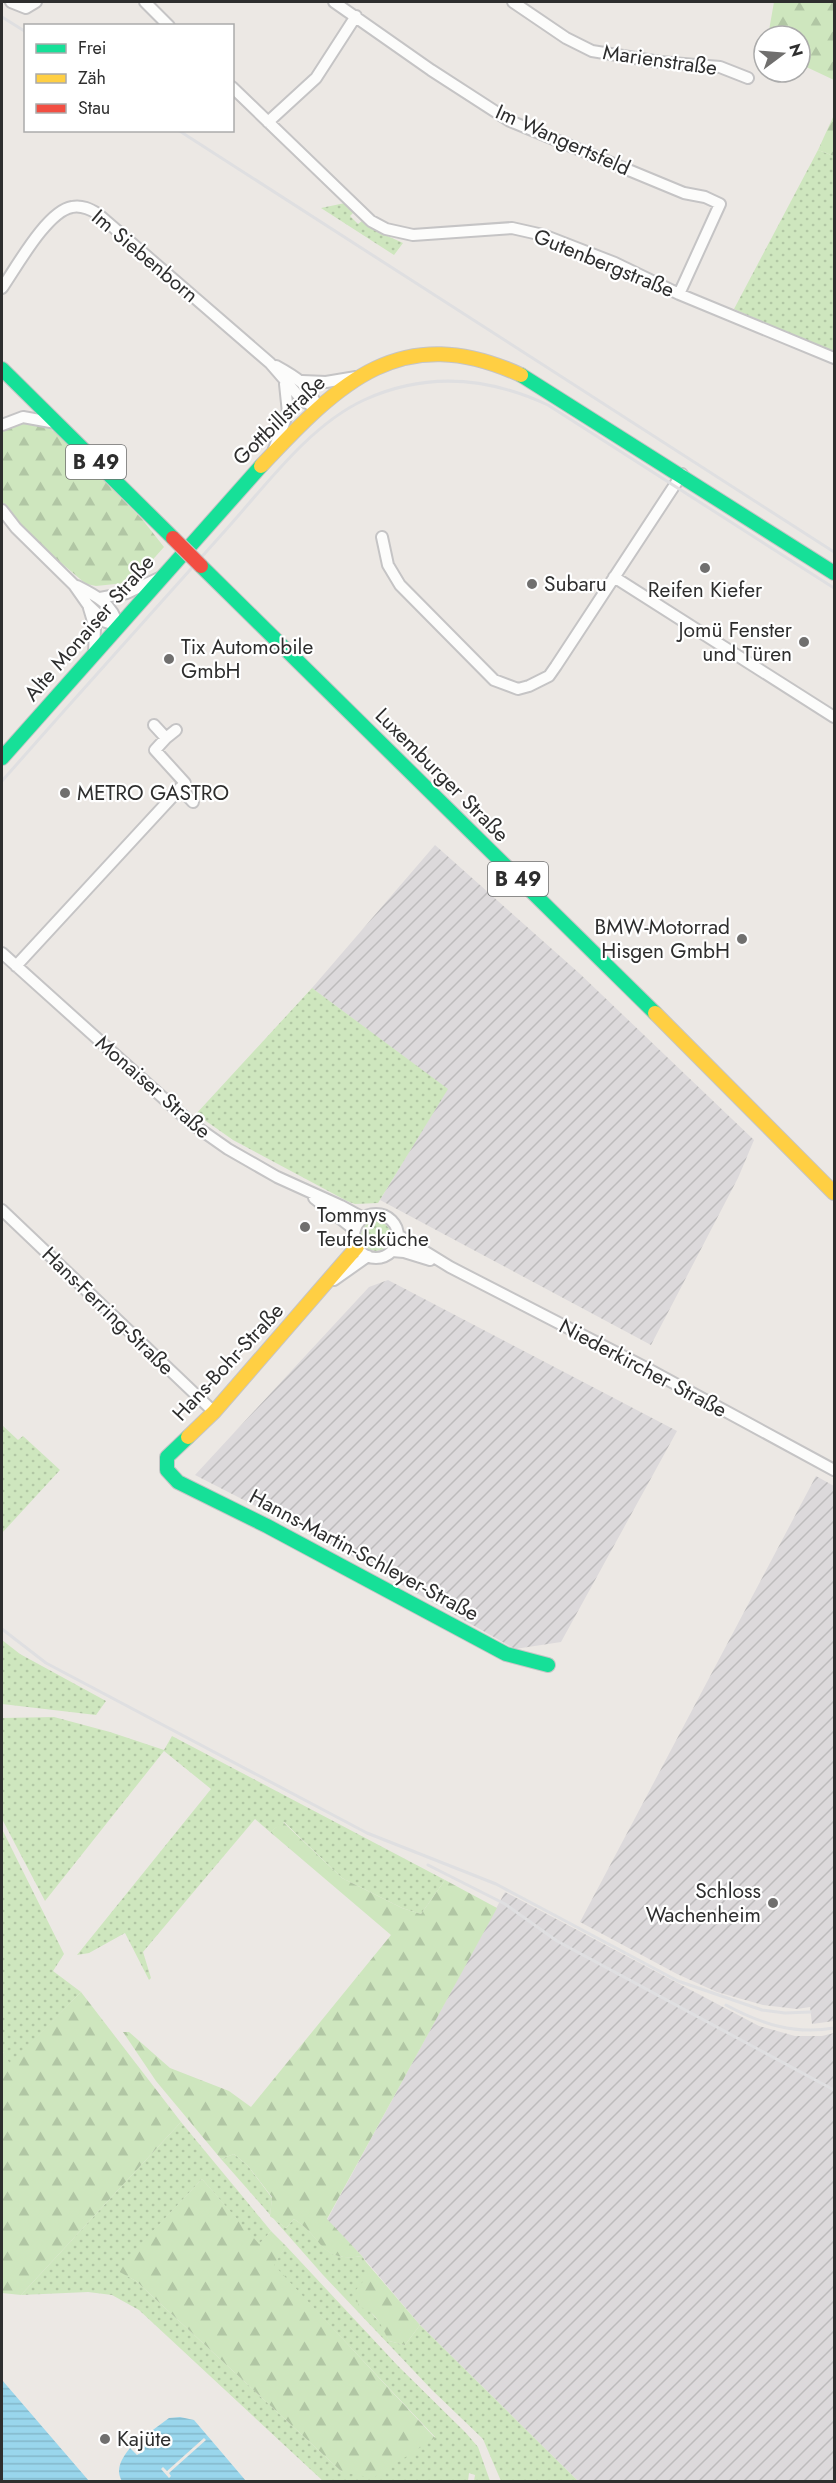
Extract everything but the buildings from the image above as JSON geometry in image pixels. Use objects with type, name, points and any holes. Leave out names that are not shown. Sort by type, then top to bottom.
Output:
[{"type":"street","points":[[12,2],[26,8],[36,2]]},
{"type":"street","points":[[147,2],[167,24]]},
{"type":"street","name":"Im Wangertsfeld","points":[[334,2],[431,70],[510,121],[684,192],[705,197],[720,204],[679,294]]},
{"type":"street","name":"Marienstraße","points":[[513,2],[567,38],[592,51],[660,62],[720,67],[748,78]]},
{"type":"street","points":[[268,122],[316,78],[356,16]]},
{"type":"street","name":"Gutenbergstraße","points":[[234,89],[371,221],[386,229],[413,235],[512,228],[531,232],[615,263],[679,294],[834,358]]},
{"type":"street","name":"Im Siebenborn","points":[[2,288],[50,221],[64,209],[83,207],[98,214],[270,363],[303,401],[317,408]]},
{"type":"street","name":"Gottbillstraße","points":[[185,552],[272,454],[317,408],[357,377],[381,364],[412,355],[447,352],[476,356],[528,378],[682,474],[834,573]]},
{"type":"street","name":"Im Siebenborn","points":[[270,363],[302,381],[326,382],[357,377]]},
{"type":"street","name":"B 49","points":[[2,369],[57,423]]},
{"type":"street","points":[[272,454],[288,412],[284,381]]},
{"type":"street","points":[[302,381],[312,394],[317,408]]},
{"type":"street","points":[[2,425],[23,417],[57,423]]},
{"type":"street","name":"Luxemburger Straße","points":[[57,423],[495,857],[636,993],[834,1193]]},
{"type":"street","points":[[382,537],[388,565],[399,585],[494,680],[518,688],[529,686],[549,676],[682,474]]},
{"type":"street","points":[[2,510],[16,528],[74,585],[88,605],[106,622],[118,626]]},
{"type":"street","name":"Alte Monaiser Straße","points":[[2,758],[185,552]]},
{"type":"street","points":[[100,598],[133,591],[163,576]]},
{"type":"street","points":[[614,577],[834,717]]},
{"type":"street","points":[[74,585],[100,598],[114,614],[118,626]]},
{"type":"street","points":[[88,605],[95,628],[94,654]]},
{"type":"street","points":[[154,724],[166,738]]},
{"type":"street","points":[[16,966],[185,783],[155,750],[176,730]]},
{"type":"street","points":[[180,788],[193,802]]},
{"type":"street","name":"Monaiser Straße","points":[[2,953],[191,1123],[228,1149],[277,1177],[363,1218]]},
{"type":"street","name":"Monaiser Straße","points":[[302,1188],[355,1230]]},
{"type":"street","name":"Hans-Ferring-Straße","points":[[2,1210],[214,1412]]},
{"type":"street","points":[[373,1214],[383,1215],[390,1219],[398,1235],[392,1251],[383,1257],[363,1252],[354,1240],[355,1230],[363,1218],[373,1214]]},
{"type":"street","name":"Niederkircher Straße","points":[[398,1235],[450,1267],[646,1368],[834,1470]]},
{"type":"street","name":"Niederkircher Straße","points":[[392,1251],[418,1255],[450,1267]]},
{"type":"street","name":"Hans-Bohr-Straße","points":[[167,1470],[167,1457],[214,1412],[326,1285],[363,1252]]},
{"type":"street","name":"Hanns-Martin-Schleyer-Straße","points":[[167,1470],[178,1482],[267,1526],[506,1654],[549,1665]]},
{"type":"shaded area","points":[[435,845],[579,973],[754,1140],[738,1178],[651,1345],[380,1200],[447,1089],[312,988]]},
{"type":"shaded area","points":[[388,1280],[677,1431],[561,1642],[515,1649],[330,1544],[195,1475],[369,1287]]},
{"type":"shaded area","points":[[816,1476],[834,1486],[834,2021],[812,2024],[810,2007],[797,2009],[763,2005],[717,1992],[677,1974],[580,1922]]},
{"type":"shaded area","points":[[505,1892],[759,2026],[795,2036],[822,2036],[834,2033],[834,2481],[578,2481],[420,2325],[362,2256],[327,2220]]},
{"type":"green space","points":[[774,2],[834,2],[834,80],[812,70],[812,24],[770,24]]},
{"type":"green space","points":[[834,115],[834,156],[818,150]]},
{"type":"green space","points":[[818,150],[834,156],[834,353],[734,309]]},
{"type":"green space","points":[[345,203],[354,212],[350,216],[358,224],[362,221],[372,229],[403,243],[394,255],[321,208]]},
{"type":"green space","points":[[22,421],[46,426],[59,435],[142,519],[164,547],[139,575],[125,583],[96,586],[86,584],[9,513],[2,501],[2,430]]},
{"type":"green space","points":[[312,988],[448,1089],[378,1203],[355,1204],[347,1201],[233,1140],[196,1114]]},
{"type":"green space","points":[[376,1221],[387,1225],[391,1236],[387,1247],[376,1251],[365,1247],[361,1236],[365,1225]]},
{"type":"green space","points":[[2,1425],[18,1440],[23,1436],[60,1470],[2,1533]]},
{"type":"green space","points":[[2,1640],[20,1654],[106,1701],[96,1715],[2,1704]]},
{"type":"green space","points":[[54,1717],[164,1750],[172,1736],[445,1880],[421,1914],[402,1908],[342,1878],[284,1822],[270,1832],[255,1819],[143,1952],[151,1978],[149,1980],[125,1933],[89,1953],[77,1955],[211,1789],[164,1751],[45,1901],[2,1819],[2,1718]]},
{"type":"green space","points":[[283,1822],[342,1878],[402,1908],[421,1914],[445,1880],[497,1908],[327,2219],[362,2256],[337,2256],[323,2247],[304,2226],[294,2219],[286,2228],[270,2216],[272,2197],[248,2166],[234,2154],[221,2159],[156,2081],[123,2032],[129,2032],[170,2068],[229,2091],[251,2107],[391,1935],[270,1832]]},
{"type":"green space","points":[[2,1829],[64,1954],[53,1971],[81,1992],[10,2065],[2,2050]]},
{"type":"green space","points":[[81,1992],[181,2122],[21,2295],[2,2293],[2,2050],[10,2064]]},
{"type":"green space","points":[[181,2122],[271,2231],[259,2245],[202,2179],[117,2270],[136,2281],[342,2472],[435,2437],[273,2265],[286,2246],[398,2366],[466,2433],[478,2447],[490,2481],[474,2481],[475,2475],[469,2473],[468,2481],[323,2481],[139,2310],[112,2295],[88,2292],[21,2295]]},
{"type":"green space","points":[[234,2154],[248,2166],[272,2198],[270,2215],[221,2159]]},
{"type":"green space","points":[[202,2179],[259,2244],[271,2231],[286,2246],[274,2265],[435,2438],[373,2478],[342,2472],[136,2281],[116,2270]]},
{"type":"green space","points":[[273,2218],[286,2228],[294,2219],[324,2247],[338,2256],[362,2256],[366,2262],[367,2308],[382,2325],[389,2341],[405,2345],[420,2325],[578,2481],[501,2481],[483,2439],[432,2390],[323,2275]]},
{"type":"green space","points":[[366,2262],[420,2325],[405,2345],[389,2341],[374,2315],[359,2307],[355,2291],[365,2279]]},
{"type":"water","points":[[2,2380],[89,2481],[2,2481]]},
{"type":"water","points":[[180,2417],[194,2420],[246,2481],[122,2481],[119,2468],[130,2448],[137,2455],[145,2450],[138,2441],[169,2418]]},
{"type":"pier","points":[[204,2438],[206,2440],[169,2473],[171,2476],[169,2478],[161,2469],[163,2467],[167,2471]]},
{"type":"railway","points":[[2,17],[24,31]]},
{"type":"railway","points":[[181,132],[834,552]]},
{"type":"railway","points":[[2,781],[288,459],[324,425],[344,411],[364,400],[410,385],[433,382],[479,384],[503,388],[548,405],[834,588]]},
{"type":"railway","points":[[2,1629],[46,1663],[367,1833],[496,1884],[678,1981],[762,2010],[785,2013],[810,2012]]},
{"type":"railway","points":[[428,1865],[505,1904],[557,1941],[834,2090]]},
{"type":"railway","points":[[726,2005],[752,2018],[792,2029],[834,2028]]},
{"type":"traffic: fast","points":[[2,369],[173,538]]},
{"type":"traffic: fast","points":[[521,375],[834,573]]},
{"type":"traffic: fast","points":[[2,758],[261,466]]},
{"type":"traffic: fast","points":[[201,566],[655,1013]]},
{"type":"traffic: fast","points":[[188,1437],[167,1457],[167,1470],[178,1482],[267,1526],[506,1654],[548,1665]]},
{"type":"traffic: slow","points":[[261,466],[318,409],[346,386],[376,368],[407,357],[441,354],[479,360],[521,375]]},
{"type":"traffic: slow","points":[[655,1013],[834,1193]]},
{"type":"traffic: slow","points":[[188,1437],[214,1412],[357,1247]]},
{"type":"traffic: jam","points":[[173,538],[201,566]]},
{"type":"place","name":"Reifen Kiefer","points":[[705,568]]},
{"type":"place","name":"Subaru","points":[[532,584]]},
{"type":"place","name":"Jomü Fenster und Türen","points":[[804,642]]},
{"type":"place","name":"Tix Automobile GmbH","points":[[169,659]]},
{"type":"place","name":"METRO GASTRO","points":[[65,793]]},
{"type":"place","name":"BMW-Motorrad Hisgen GmbH","points":[[742,939]]},
{"type":"place","name":"Tommys Teufelsküche","points":[[305,1227]]},
{"type":"place","name":"Schloss Wachenheim","points":[[773,1903]]},
{"type":"place","name":"Kajüte","points":[[105,2439]]}]
